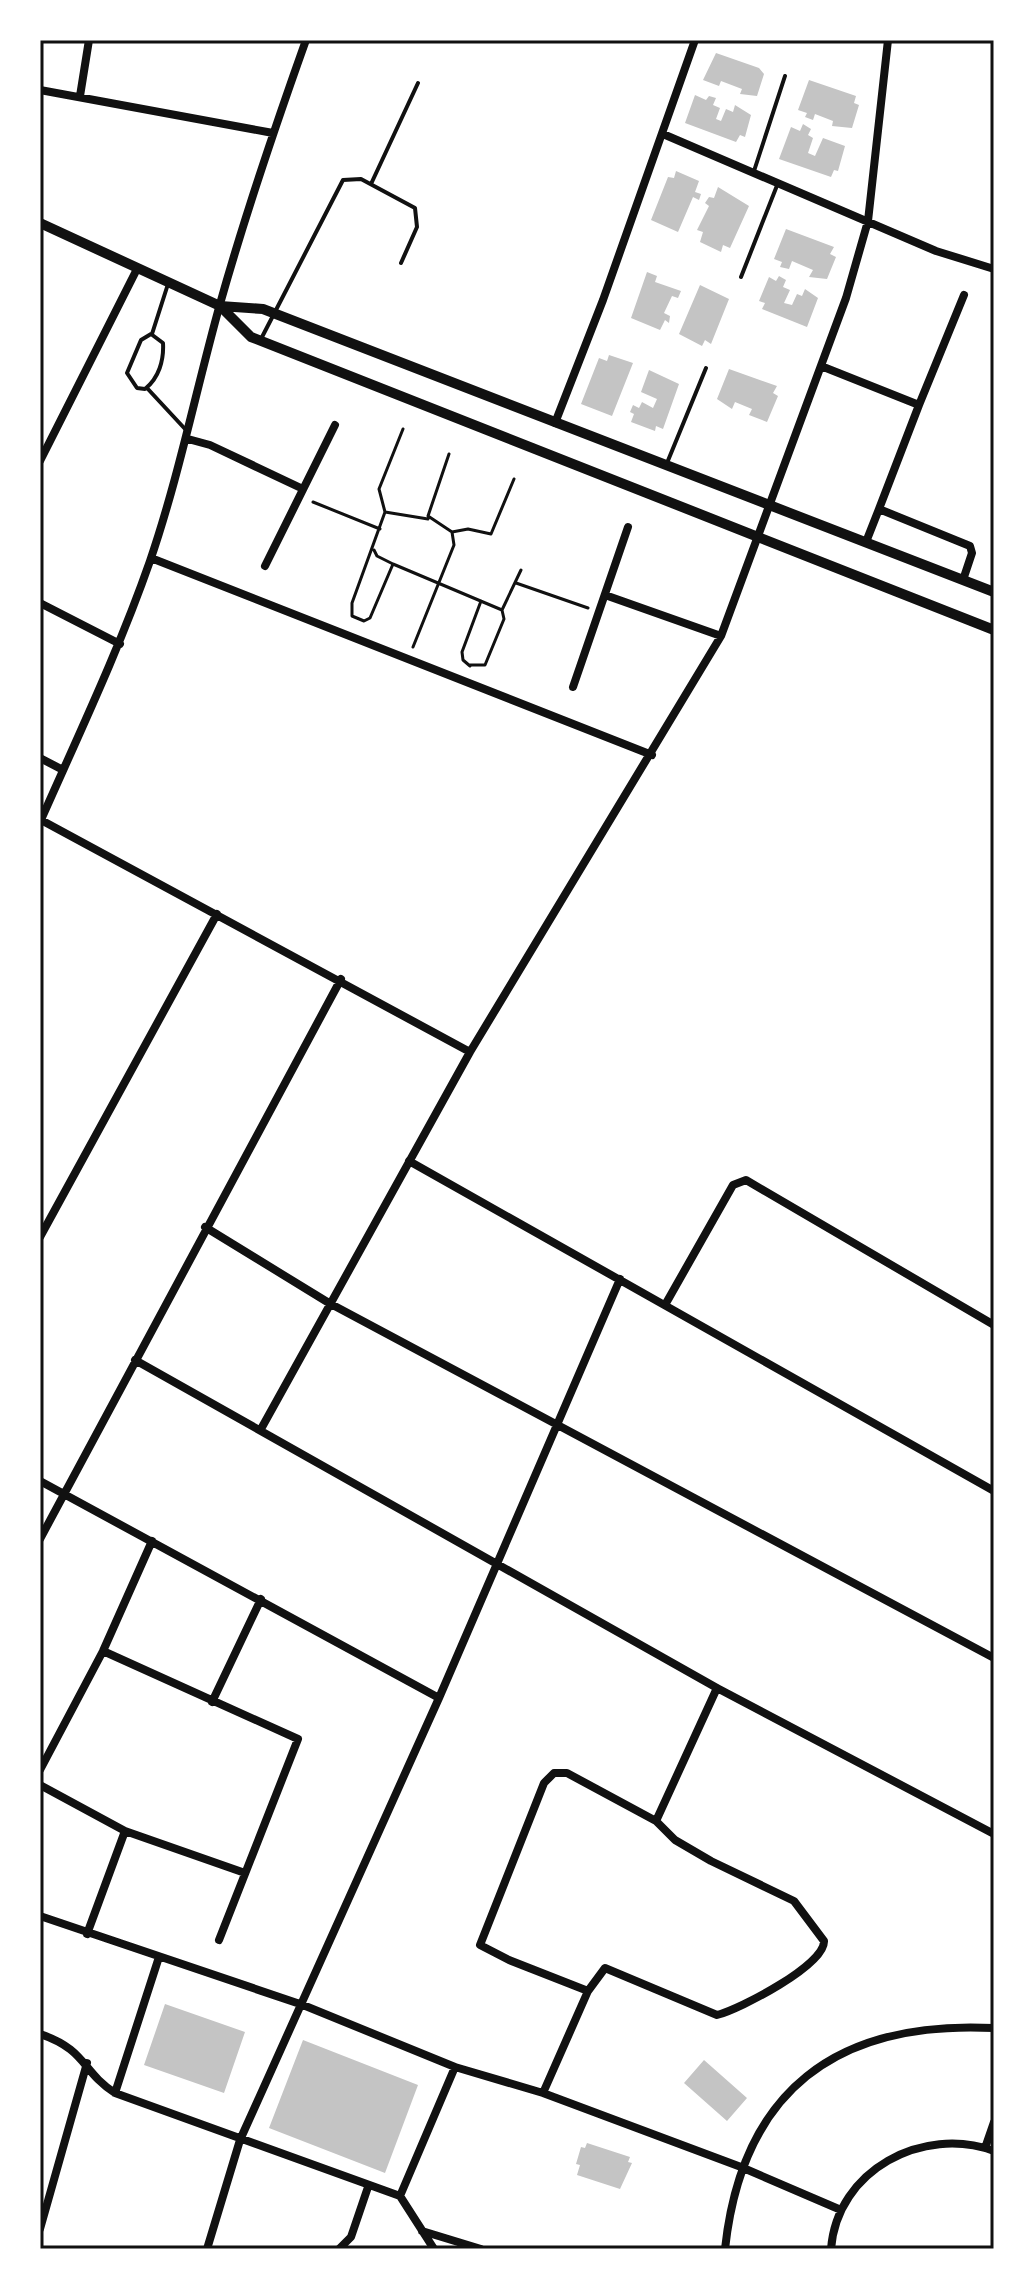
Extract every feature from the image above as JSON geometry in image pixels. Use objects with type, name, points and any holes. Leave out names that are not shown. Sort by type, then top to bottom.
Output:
[{"type":"street","points":[[80,96],[89,40]]},
{"type":"street","points":[[306,40],[273,133],[220,306],[188,436],[151,558],[120,644],[41,821],[341,979],[470,1052]]},
{"type":"street","points":[[555,423],[695,40]]},
{"type":"street","points":[[261,1429],[470,1052],[721,636],[821,366],[868,221],[888,40]]},
{"type":"street","points":[[40,90],[273,133]]},
{"type":"street","points":[[663,134],[936,251],[994,269]]},
{"type":"street","points":[[41,225],[220,306],[274,313],[994,592]]},
{"type":"street","points":[[40,461],[137,269]]},
{"type":"street","points":[[866,542],[964,295]]},
{"type":"street","points":[[220,306],[251,337],[260,341],[760,535],[994,630]]},
{"type":"street","points":[[821,366],[919,405]]},
{"type":"street","points":[[265,566],[335,425]]},
{"type":"street","points":[[188,436],[302,492]]},
{"type":"street","points":[[879,509],[970,546],[972,553],[963,580]]},
{"type":"street","points":[[573,687],[628,527]]},
{"type":"street","points":[[151,558],[652,755]]},
{"type":"street","points":[[605,595],[721,636]]},
{"type":"street","points":[[40,603],[120,644]]},
{"type":"street","points":[[40,758],[63,770]]},
{"type":"street","points":[[40,1237],[217,914]]},
{"type":"street","points":[[40,1539],[341,979]]},
{"type":"street","points":[[409,1161],[994,1491]]},
{"type":"street","points":[[665,1305],[733,1185],[746,1180],[994,1325]]},
{"type":"street","points":[[205,1227],[329,1303],[558,1422],[994,1658]]},
{"type":"street","points":[[207,2249],[240,2140],[439,1698],[620,1279]]},
{"type":"street","points":[[135,1360],[717,1688],[994,1834]]},
{"type":"street","points":[[40,1481],[439,1698]]},
{"type":"street","points":[[40,1770],[103,1651],[152,1541]]},
{"type":"street","points":[[212,1702],[261,1599]]},
{"type":"street","points":[[103,1651],[298,1739],[219,1940]]},
{"type":"street","points":[[656,1821],[717,1688]]},
{"type":"street","points":[[543,2093],[588,1991],[605,1968],[717,2015],[734,2010],[769,1990],[814,1960],[825,1946],[794,1901],[711,1861],[675,1840],[656,1821],[567,1773],[554,1773],[544,1783],[480,1945],[588,1991]]},
{"type":"street","points":[[40,1785],[125,1831],[245,1873]]},
{"type":"street","points":[[87,1934],[125,1831]]},
{"type":"street","points":[[40,1916],[303,2005],[455,2067],[543,2093],[741,2167],[841,2210]]},
{"type":"street","points":[[115,2093],[159,1957]]},
{"type":"street","points":[[725,2249],[741,2167],[767,2116],[814,2068],[853,2049],[894,2036],[969,2027],[994,2028]]},
{"type":"street","points":[[40,2034],[64,2042],[87,2063],[101,2084],[115,2093],[368,2187],[400,2196],[434,2249]]},
{"type":"street","points":[[40,2229],[87,2063]]},
{"type":"street","points":[[400,2196],[455,2067]]},
{"type":"street","points":[[831,2249],[841,2210],[860,2181],[897,2155],[917,2146],[951,2142],[989,2150],[994,2122]]},
{"type":"street","points":[[339,2249],[351,2237],[368,2187]]},
{"type":"street","points":[[422,2231],[481,2249]]},
{"type":"lane","points":[[753,173],[785,76]]},
{"type":"lane","points":[[371,184],[418,83]]},
{"type":"lane","points":[[260,341],[336,188],[352,177],[407,202],[418,217],[401,263]]},
{"type":"lane","points":[[741,277],[778,183]]},
{"type":"lane","points":[[152,334],[163,343],[163,354],[153,383],[147,388],[137,388],[127,373],[141,340],[152,334],[168,284]]},
{"type":"lane","points":[[666,466],[706,368]]},
{"type":"lane","points":[[147,388],[188,436]]},
{"type":"path","points":[[393,564],[370,618],[364,621],[352,616],[352,603],[374,550],[385,512],[379,489],[403,429]]},
{"type":"path","points":[[429,519],[449,454]]},
{"type":"path","points":[[385,512],[429,519],[452,532],[468,529],[491,534],[514,479]]},
{"type":"path","points":[[302,492],[380,529]]},
{"type":"path","points":[[408,660],[454,545],[452,532]]},
{"type":"path","points":[[374,550],[377,556],[393,564],[502,610]]},
{"type":"path","points":[[481,601],[462,652],[463,660],[470,665],[485,665],[504,619],[502,610],[521,570]]},
{"type":"path","points":[[516,583],[599,612]]},
{"type":"path","points":[[462,682],[470,665]]},
{"type":"building","points":[[716,53],[759,68],[764,74],[757,96],[740,94],[742,89],[721,81],[719,86],[703,80]]},
{"type":"building","points":[[809,80],[856,96],[854,103],[859,105],[852,128],[832,126],[833,121],[815,114],[813,120],[805,117],[807,113],[798,110]]},
{"type":"building","points":[[695,95],[706,100],[709,96],[716,98],[713,105],[720,108],[716,119],[721,121],[726,109],[733,112],[735,105],[751,115],[745,137],[740,135],[736,142],[685,123]]},
{"type":"building","points":[[803,124],[811,129],[808,135],[813,138],[808,153],[815,156],[823,138],[845,146],[838,171],[834,170],[831,177],[779,159],[791,127],[800,131]]},
{"type":"building","points":[[676,171],[699,181],[695,192],[701,194],[699,200],[693,197],[678,232],[651,220],[668,177],[674,178]]},
{"type":"building","points":[[718,187],[749,206],[730,248],[723,245],[721,252],[700,242],[703,232],[697,230],[709,206],[705,203],[709,197],[714,198]]},
{"type":"building","points":[[786,229],[834,247],[830,254],[836,257],[827,279],[809,277],[813,270],[792,261],[789,269],[780,267],[782,262],[774,259]]},
{"type":"building","points":[[647,272],[657,276],[655,282],[681,291],[678,298],[672,296],[664,313],[670,316],[669,323],[665,320],[660,330],[631,318]]},
{"type":"building","points":[[779,276],[786,280],[783,287],[790,290],[784,303],[792,305],[797,294],[802,296],[805,289],[818,298],[807,327],[762,309],[765,303],[759,301],[769,277],[776,281]]},
{"type":"building","points":[[700,285],[729,299],[711,344],[705,340],[702,346],[679,334]]},
{"type":"building","points":[[609,355],[633,363],[612,416],[581,404],[599,358],[607,361]]},
{"type":"building","points":[[729,369],[777,386],[773,393],[778,396],[767,422],[749,415],[752,409],[735,402],[732,409],[717,399]]},
{"type":"building","points":[[649,370],[679,384],[663,429],[656,426],[655,431],[631,422],[634,414],[630,412],[633,405],[639,408],[642,402],[653,408],[657,399],[641,392]]},
{"type":"building","points":[[165,2004],[245,2032],[224,2093],[144,2065]]},
{"type":"building","points":[[303,2040],[418,2085],[385,2173],[269,2128]]},
{"type":"building","points":[[704,2060],[747,2098],[727,2121],[684,2083]]},
{"type":"building","points":[[587,2143],[630,2157],[628,2162],[632,2163],[620,2189],[577,2175],[580,2165],[576,2164],[581,2147],[585,2148]]}]
